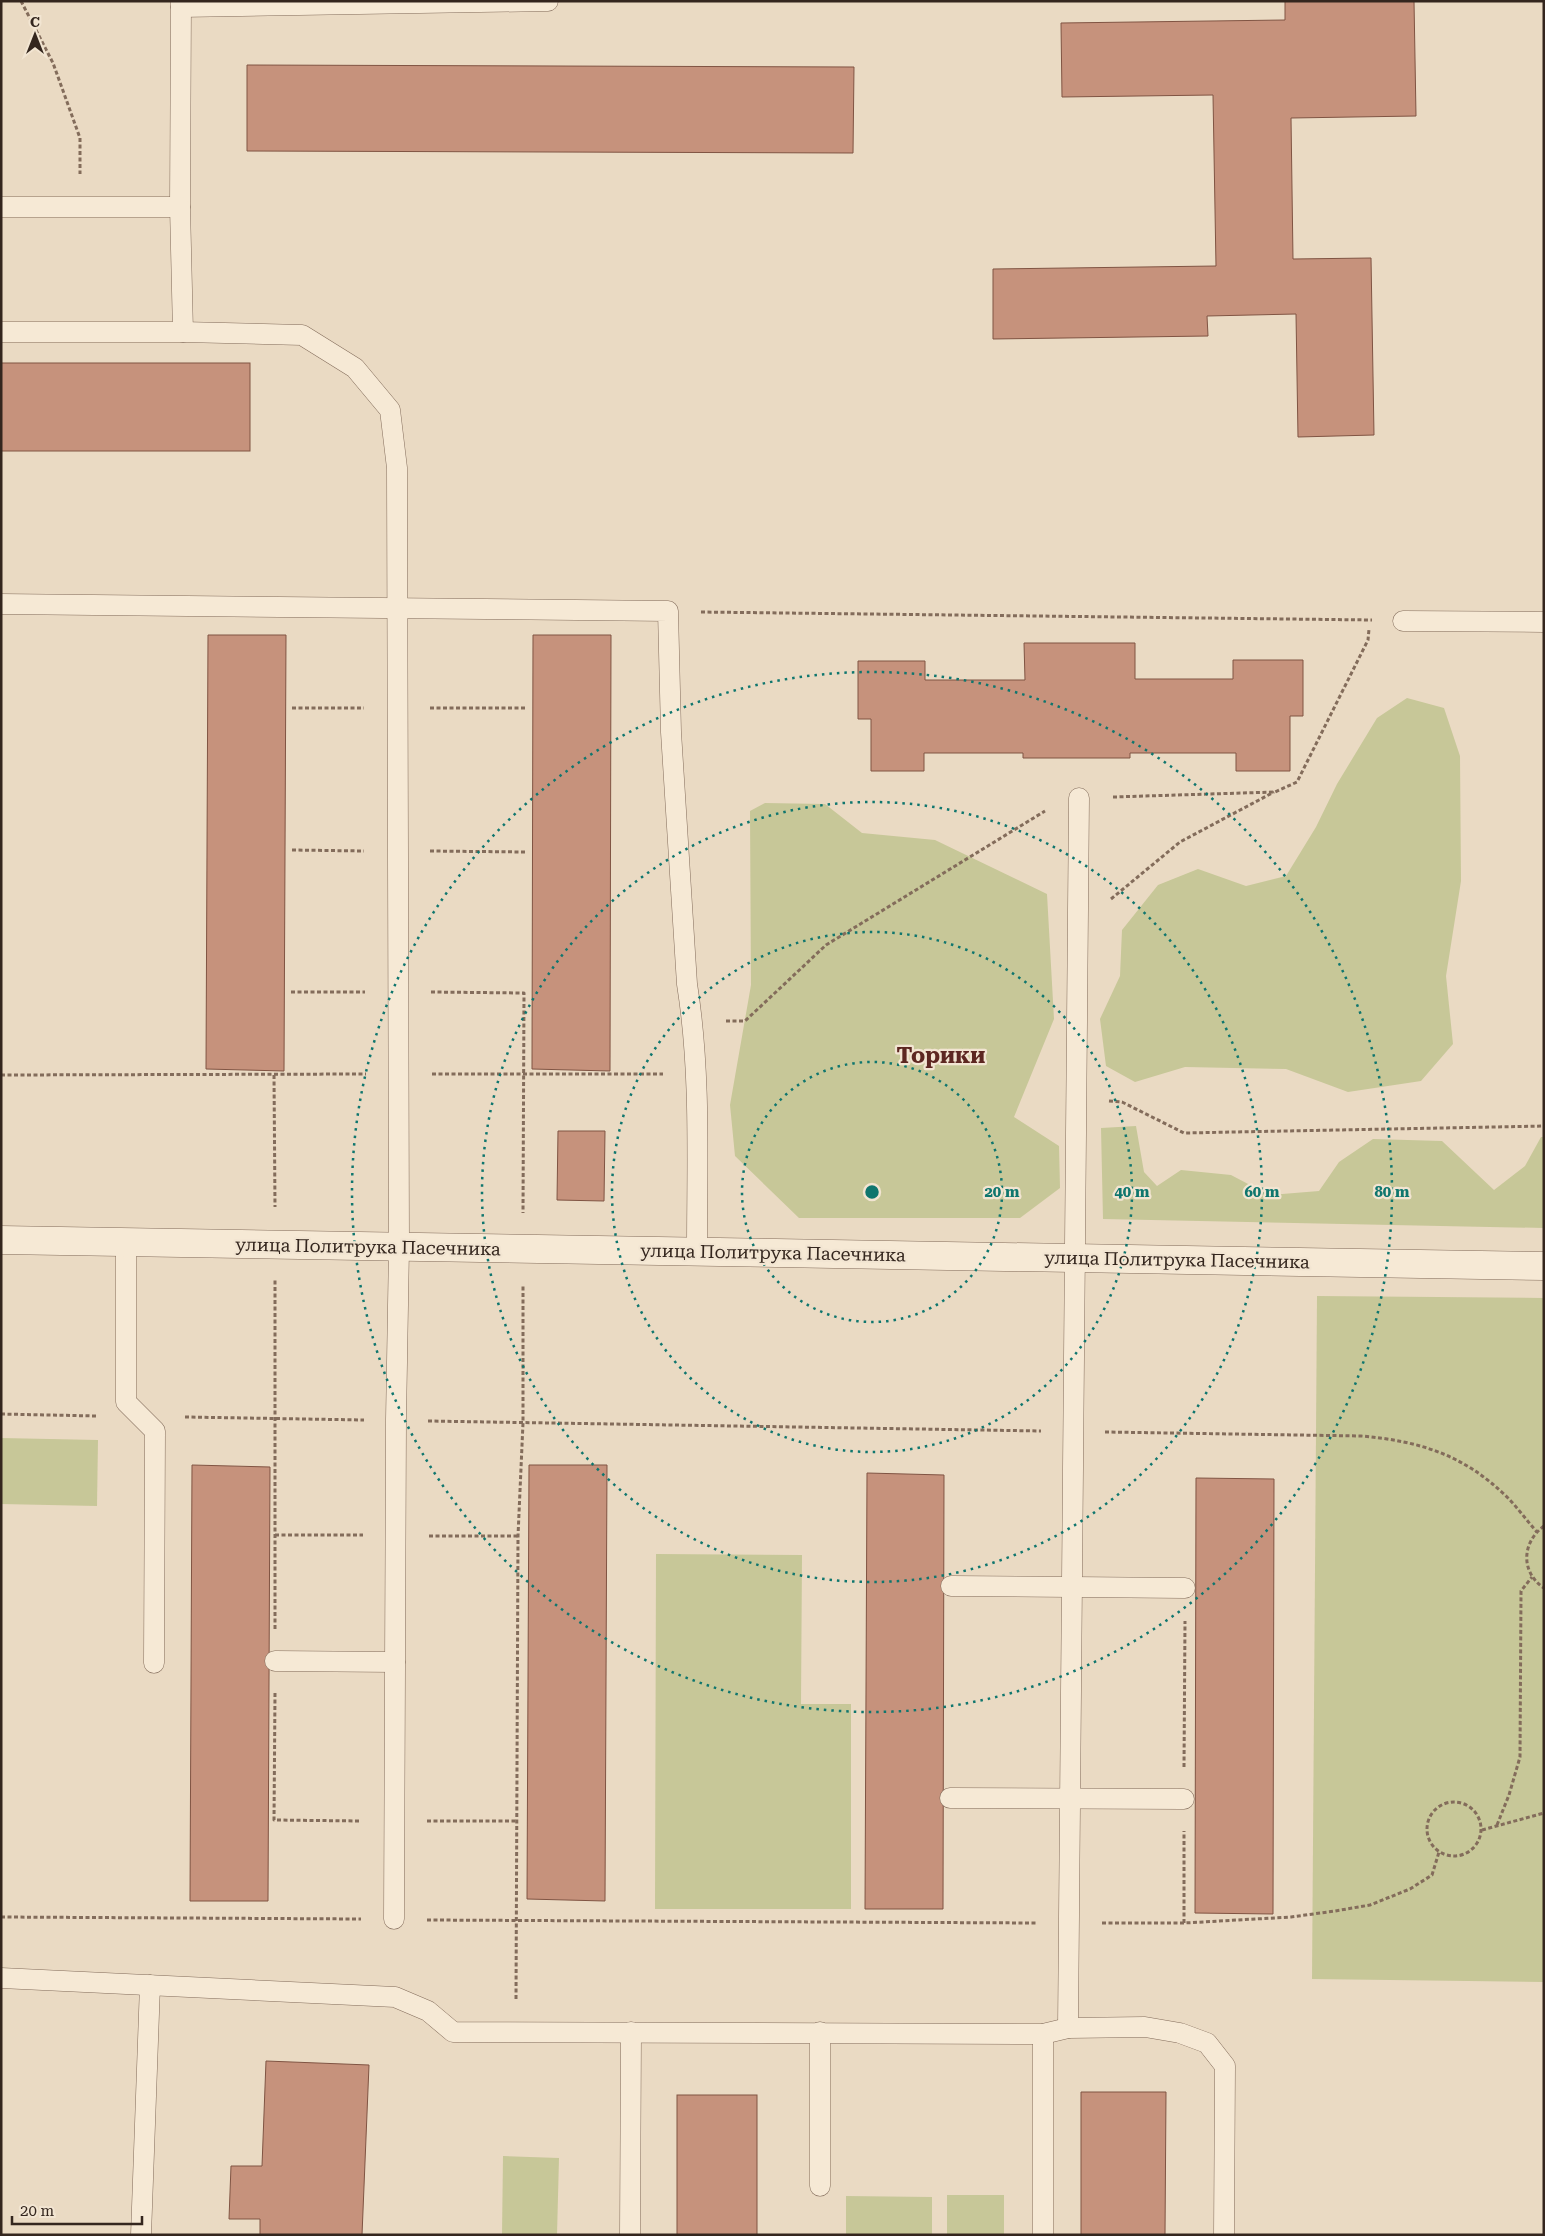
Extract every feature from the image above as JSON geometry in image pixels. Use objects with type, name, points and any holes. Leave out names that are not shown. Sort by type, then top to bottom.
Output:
[{"type":"street","name":"улица Политрука Пасечника","points":[[1,1240],[1544,1266]]},
{"type":"lane","points":[[183,332],[180,207],[181,4],[548,1]]},
{"type":"lane","points":[[1,207],[180,207]]},
{"type":"lane","points":[[1,332],[183,332],[302,335],[355,368],[390,410],[397,468],[399,1248],[396,1420],[394,1919]]},
{"type":"lane","points":[[1,604],[668,611],[670,732],[687,984],[693,1022],[697,1074],[697,1251]]},
{"type":"lane","points":[[1403,621],[1544,622]]},
{"type":"lane","points":[[1068,2028],[1079,798]]},
{"type":"lane","points":[[126,1243],[126,1402],[155,1431],[154,1663]]},
{"type":"lane","points":[[951,1586],[1185,1588]]},
{"type":"lane","points":[[275,1661],[395,1662]]},
{"type":"lane","points":[[950,1798],[1184,1799]]},
{"type":"lane","points":[[1,1978],[395,1997],[428,2011],[453,2032],[1043,2034],[1068,2028],[1144,2027],[1180,2033],[1207,2042],[1225,2066],[1224,2235]]},
{"type":"lane","points":[[141,2235],[150,1984]]},
{"type":"lane","points":[[630,2235],[631,2032]]},
{"type":"lane","points":[[820,2032],[820,2186]]},
{"type":"lane","points":[[1043,2034],[1043,2235]]},
{"type":"path","points":[[21,1],[53,63],[80,138],[80,207]]},
{"type":"path","points":[[668,611],[1403,621]]},
{"type":"path","points":[[1078,927],[1180,842],[1275,792]]},
{"type":"path","points":[[291,992],[524,993],[524,1217]]},
{"type":"path","points":[[1,1075],[697,1074]]},
{"type":"path","points":[[274,1075],[276,1418],[274,1820]]},
{"type":"path","points":[[1076,1101],[1122,1102],[1184,1133],[1544,1126]]},
{"type":"path","points":[[516,2032],[518,1536],[523,1422],[523,1279]]},
{"type":"path","points":[[1,1414],[1361,1436],[1396,1439],[1430,1448],[1462,1462],[1486,1478],[1508,1498],[1538,1532]]},
{"type":"path","points":[[1544,1526],[1532,1537],[1527,1550],[1526,1564],[1532,1577],[1544,1588]]},
{"type":"path","points":[[1497,1825],[1509,1795],[1520,1757],[1521,1590],[1532,1577]]},
{"type":"path","points":[[1184,1923],[1185,1588]]},
{"type":"path","points":[[1454,1801],[1468,1805],[1478,1816],[1482,1830],[1477,1843],[1467,1854],[1453,1856],[1439,1852],[1429,1842],[1426,1828],[1430,1814],[1441,1804],[1454,1801]]},
{"type":"path","points":[[1482,1830],[1544,1813]]},
{"type":"path","points":[[1,1917],[1184,1923],[1291,1917],[1370,1905],[1410,1889],[1432,1875],[1439,1852]]},
{"type":"green space","points":[[1407,698],[1444,708],[1460,756],[1461,881],[1446,976],[1453,1044],[1421,1081],[1348,1092],[1286,1069],[1185,1067],[1135,1082],[1106,1066],[1100,1019],[1120,976],[1122,930],[1158,885],[1198,869],[1246,886],[1286,876],[1316,827],[1337,784],[1377,718]]},
{"type":"green space","points":[[765,803],[825,804],[862,833],[935,840],[1047,894],[1054,1019],[1014,1117],[1059,1146],[1060,1188],[1020,1218],[799,1218],[735,1156],[730,1105],[751,985],[750,811]]},
{"type":"green space","points":[[1136,1126],[1144,1172],[1157,1186],[1181,1170],[1231,1175],[1269,1195],[1319,1191],[1339,1162],[1373,1139],[1442,1141],[1494,1190],[1525,1166],[1541,1137],[1544,1137],[1544,1228],[1103,1219],[1101,1128]]},
{"type":"green space","points":[[1317,1296],[1544,1298],[1544,1982],[1312,1979]]},
{"type":"green space","points":[[1,1438],[98,1440],[97,1506],[1,1504]]},
{"type":"green space","points":[[656,1554],[802,1555],[801,1704],[851,1704],[851,1909],[655,1909]]},
{"type":"green space","points":[[503,2156],[559,2158],[557,2235],[502,2235]]},
{"type":"green space","points":[[947,2195],[1004,2195],[1004,2235],[947,2235]]},
{"type":"green space","points":[[846,2196],[932,2197],[932,2235],[846,2235]]},
{"type":"building","points":[[1285,1],[1414,1],[1416,116],[1291,118],[1293,259],[1371,258],[1374,435],[1298,437],[1296,314],[1207,316],[1208,336],[993,339],[993,269],[1216,266],[1213,95],[1062,97],[1061,23],[1285,20]]},
{"type":"building","points":[[247,65],[854,67],[853,153],[247,151]]},
{"type":"building","points":[[1,363],[250,363],[250,451],[1,451]]},
{"type":"building","points":[[208,635],[286,635],[284,1071],[206,1069]]},
{"type":"building","points":[[533,635],[611,635],[610,1071],[532,1069]]},
{"type":"building","points":[[1024,643],[1135,643],[1135,679],[1233,679],[1233,660],[1303,660],[1303,716],[1290,716],[1290,771],[1236,771],[1236,753],[1130,753],[1130,758],[1023,758],[1023,753],[924,753],[924,771],[871,771],[871,719],[858,719],[858,661],[925,661],[925,680],[1025,680]]},
{"type":"building","points":[[558,1131],[605,1131],[604,1201],[557,1200]]},
{"type":"building","points":[[192,1465],[270,1467],[268,1901],[190,1901]]},
{"type":"building","points":[[529,1465],[607,1465],[605,1901],[527,1899]]},
{"type":"building","points":[[867,1473],[944,1475],[943,1909],[865,1909]]},
{"type":"building","points":[[1196,1478],[1274,1479],[1273,1914],[1195,1913]]},
{"type":"building","points":[[266,2061],[369,2065],[362,2235],[260,2235],[260,2219],[229,2219],[231,2166],[262,2166]]},
{"type":"building","points":[[1081,2092],[1166,2092],[1165,2235],[1081,2235]]},
{"type":"building","points":[[677,2095],[757,2095],[757,2235],[677,2235]]},
{"type":"district","name":"Торики","points":[[941,1055]]}]
